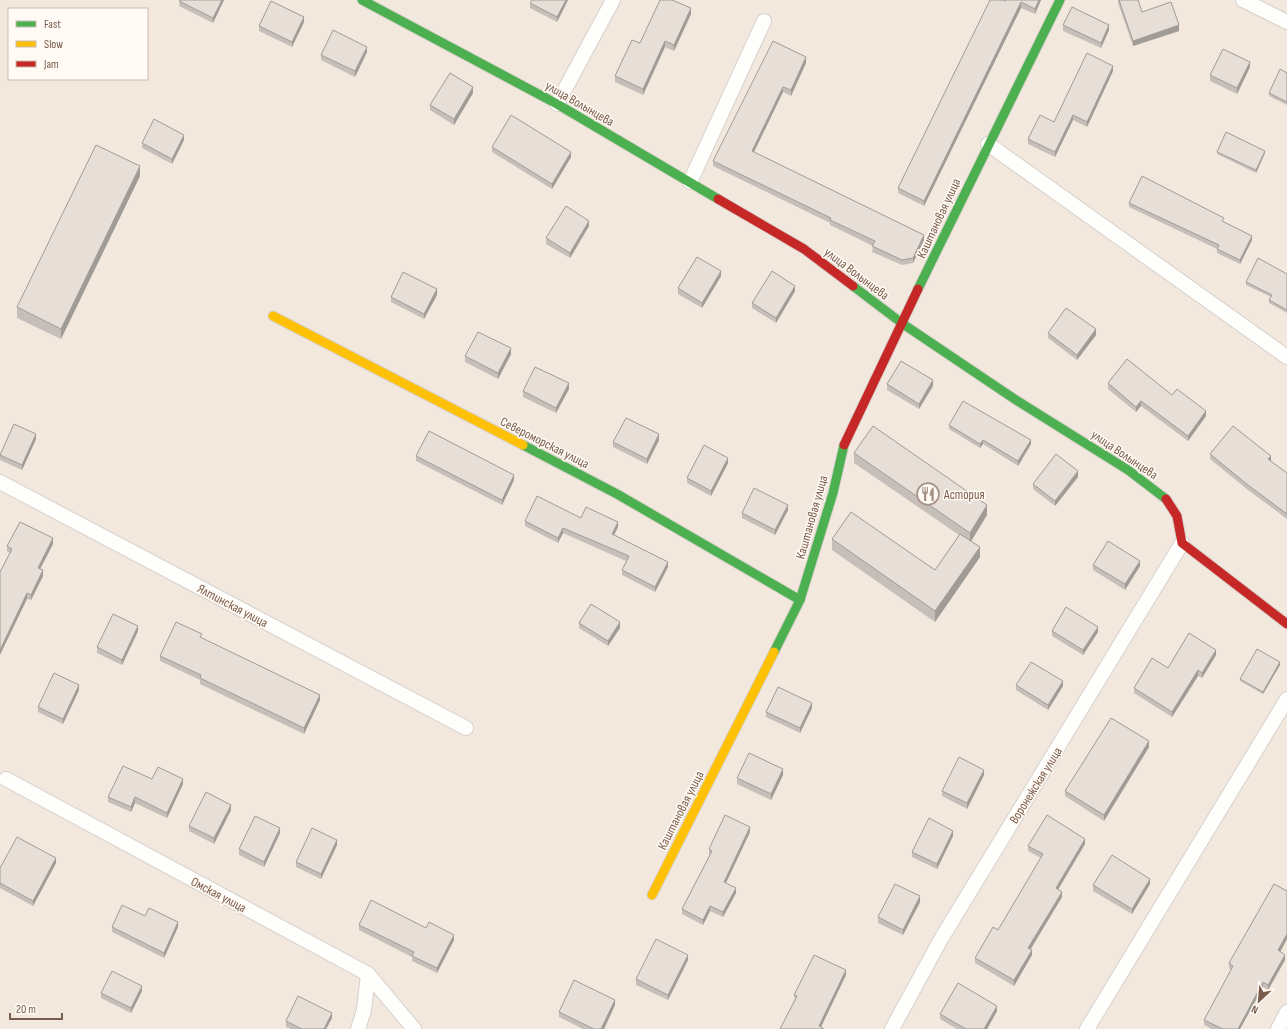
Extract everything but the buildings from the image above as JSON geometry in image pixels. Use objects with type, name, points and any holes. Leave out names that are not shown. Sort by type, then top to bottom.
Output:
[{"type":"street","name":"улица Волынцева","points":[[362,0],[557,104],[804,249],[903,324],[1016,400],[1128,470],[1164,498],[1177,516],[1182,543]]},
{"type":"street","points":[[557,104],[613,0]]},
{"type":"street","name":"Каштановая улица","points":[[652,895],[800,600],[833,493],[844,444],[903,324],[988,144],[1060,0]]},
{"type":"street","points":[[1243,0],[1287,22]]},
{"type":"street","points":[[690,182],[764,21]]},
{"type":"street","points":[[988,144],[1287,357]]},
{"type":"street","name":"Североморская улица","points":[[273,316],[617,494],[800,600]]},
{"type":"street","name":"Ялтинская улица","points":[[0,482],[466,728]]},
{"type":"street","points":[[1182,543],[1287,624]]},
{"type":"street","name":"Воронежская улица","points":[[892,1029],[941,940],[1182,543]]},
{"type":"street","points":[[1087,1029],[1287,699]]},
{"type":"street","name":"Омская улица","points":[[6,779],[368,974],[414,1029]]},
{"type":"street","points":[[358,1029],[364,1010],[368,974]]},
{"type":"street","points":[[1278,1029],[1287,1012]]},
{"type":"shaded area","points":[[0,0],[1287,0],[1287,1029],[0,1029]]},
{"type":"traffic: fast","points":[[362,0],[557,104],[718,199]]},
{"type":"traffic: fast","points":[[918,289],[1060,0]]},
{"type":"traffic: fast","points":[[853,286],[903,324],[1016,400],[1128,470],[1166,499]]},
{"type":"traffic: fast","points":[[523,445],[617,494],[800,600]]},
{"type":"traffic: fast","points":[[774,652],[800,600],[833,493],[844,445]]},
{"type":"traffic: slow","points":[[273,316],[523,445]]},
{"type":"traffic: slow","points":[[652,895],[774,652]]},
{"type":"traffic: jam","points":[[718,199],[804,249],[853,286]]},
{"type":"traffic: jam","points":[[844,445],[918,289]]},
{"type":"traffic: jam","points":[[1166,499],[1177,516],[1182,543],[1287,624]]},
{"type":"place","name":"Астория","points":[[928,494]]}]
